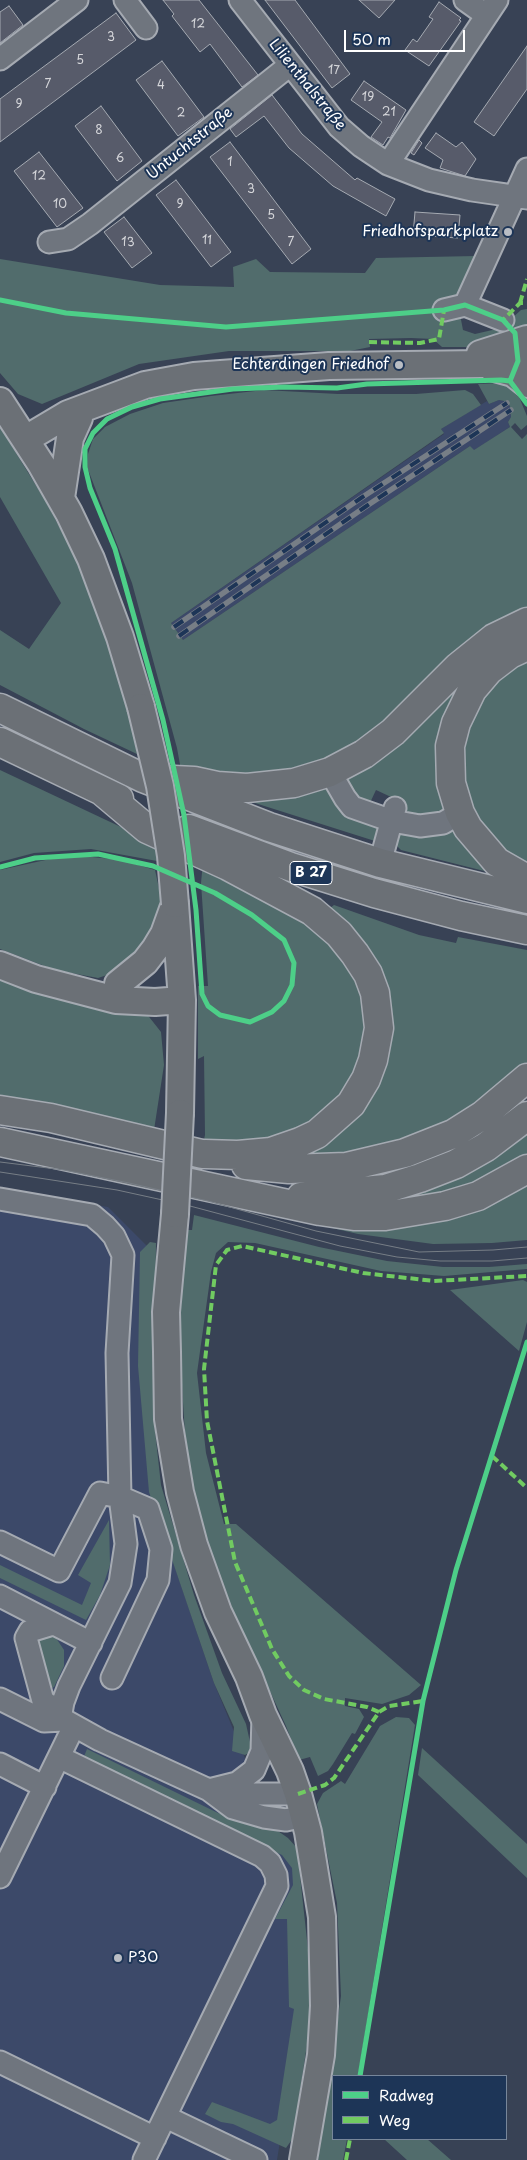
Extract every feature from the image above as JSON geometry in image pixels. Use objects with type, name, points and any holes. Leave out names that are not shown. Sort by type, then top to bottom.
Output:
[{"type":"highway","points":[[143,778],[194,781],[217,786],[247,788],[294,783],[330,772],[364,754],[392,732],[458,667],[494,638],[527,622]]},
{"type":"highway","points":[[527,646],[510,654],[489,670],[472,690],[463,706],[450,746],[451,783],[460,813],[468,828],[497,862],[527,878]]},
{"type":"highway","name":"B 27","points":[[0,708],[143,778],[269,827],[380,863],[527,899]]},
{"type":"highway","name":"B 27","points":[[0,742],[103,792],[207,837],[317,875],[436,910],[527,930]]},
{"type":"highway","points":[[103,792],[147,829],[228,866],[312,911],[338,934],[355,954],[368,974],[376,993],[379,1028],[373,1060],[366,1079],[351,1104],[317,1134],[300,1142],[271,1152],[238,1155],[206,1154]]},
{"type":"highway","points":[[0,1110],[51,1118],[255,1167],[289,1169],[346,1166],[376,1161],[418,1149],[452,1134],[484,1115],[527,1078]]},
{"type":"highway","points":[[275,1200],[385,1189],[420,1178],[456,1164],[486,1147],[527,1116]]},
{"type":"highway","points":[[0,1142],[320,1211],[354,1216],[385,1216],[445,1206],[478,1196],[527,1170]]},
{"type":"main road","points":[[451,364],[527,339]]},
{"type":"main road","points":[[26,439],[68,414],[87,411],[145,385],[222,372],[329,366],[481,364],[518,361],[527,363]]},
{"type":"main road","points":[[481,364],[513,373],[527,384]]},
{"type":"main road","points":[[0,401],[26,439],[60,498],[100,583],[129,662],[160,786],[171,856],[182,1000],[180,1113],[175,1214],[166,1312],[168,1419],[180,1492],[194,1545],[218,1612],[249,1676],[263,1715],[290,1772],[308,1832],[322,1917],[324,2006],[321,2055],[303,2160]]},
{"type":"main road","points":[[60,498],[70,438],[87,411]]},
{"type":"main road","points":[[118,984],[145,962],[155,949],[164,934],[175,904]]},
{"type":"main road","points":[[0,965],[36,979],[116,1000],[155,1002],[182,1000]]},
{"type":"main road","points":[[83,992],[118,984],[145,983],[161,988],[182,1000]]},
{"type":"street","points":[[0,59],[77,0]]},
{"type":"street","points":[[125,0],[146,28]]},
{"type":"street","name":"Lilienthalstraße","points":[[240,0],[339,127],[361,146],[388,164],[428,180],[520,197]]},
{"type":"street","points":[[388,164],[492,8],[465,0]]},
{"type":"street","name":"Untuchtstraße","points":[[49,242],[68,239],[90,224],[290,65]]},
{"type":"street","points":[[465,304],[520,197],[527,169]]},
{"type":"street","points":[[444,310],[465,304],[503,320]]},
{"type":"street","points":[[330,772],[344,798],[352,807],[394,814],[420,826],[443,823],[460,813]]},
{"type":"street","points":[[380,863],[394,814]]},
{"type":"street","points":[[0,1199],[92,1216],[106,1226],[114,1236],[122,1255],[118,1353],[120,1497],[126,1544],[120,1583],[69,1686],[63,1702],[66,1720],[59,1757],[0,1877]]},
{"type":"street","points":[[0,1542],[59,1572],[100,1493],[120,1497],[148,1509],[161,1550],[158,1580],[112,1678]]},
{"type":"street","points":[[0,1596],[91,1643]]},
{"type":"street","points":[[53,1624],[30,1631],[26,1638],[43,1701],[66,1720],[210,1790],[244,1794],[300,1805]]},
{"type":"street","points":[[0,1699],[44,1721],[66,1720]]},
{"type":"street","points":[[210,1790],[237,1783],[254,1770],[262,1751],[263,1715]]},
{"type":"street","points":[[59,1757],[262,1856],[270,1863],[276,1875],[277,1886],[144,2160]]},
{"type":"street","points":[[0,1764],[45,1787]]},
{"type":"street","points":[[0,2062],[155,2138]]},
{"type":"street","points":[[166,2117],[256,2160]]},
{"type":"shaded area","points":[[499,400],[504,401],[510,406],[511,417],[508,422],[510,427],[473,451],[470,446],[183,640],[171,623],[444,434],[441,429],[487,401],[489,404]]},
{"type":"shaded area","points":[[0,1189],[108,1207],[150,1249],[154,1505],[214,1683],[256,1785],[297,1871],[304,1992],[277,2160],[0,2160]]},
{"type":"green space","points":[[476,256],[457,299],[463,330],[475,334],[501,328],[511,338],[477,347],[442,347],[433,339],[411,338],[369,339],[370,347],[350,351],[229,351],[139,364],[42,404],[18,394],[0,373],[0,259],[160,285],[234,287],[233,267],[256,259],[270,272],[365,273],[376,258]]},
{"type":"green space","points":[[527,309],[527,333],[519,335],[510,320],[521,310]]},
{"type":"green space","points":[[501,383],[510,386],[517,392],[527,416],[527,425],[521,430],[515,423],[511,427],[522,439],[527,434],[527,613],[374,738],[289,779],[181,770],[177,748],[132,583],[87,467],[88,454],[93,439],[105,427],[130,414],[163,403],[264,390],[338,394],[416,394],[465,390],[473,394],[481,405],[441,429],[444,433],[171,623],[183,640],[470,446],[474,450],[510,427],[508,422],[511,417],[510,406],[504,401],[499,400],[489,404],[478,384]]},
{"type":"green space","points":[[0,427],[45,500],[88,580],[124,681],[137,754],[84,729],[0,685],[0,630],[29,649],[61,603],[0,497]]},
{"type":"green space","points":[[527,658],[527,869],[486,837],[468,806],[463,770],[467,726],[485,695],[515,664]]},
{"type":"green space","points":[[459,676],[460,693],[451,812],[442,820],[403,812],[404,803],[376,790],[368,807],[350,796],[346,776]]},
{"type":"green space","points":[[0,770],[157,844],[157,861],[91,849],[34,853],[0,862]]},
{"type":"green space","points":[[328,784],[380,827],[378,842],[255,803],[255,798]]},
{"type":"green space","points":[[398,827],[458,828],[488,872],[401,850],[397,846],[393,835]]},
{"type":"green space","points":[[83,856],[121,860],[155,870],[162,902],[154,935],[119,971],[98,978],[55,970],[0,949],[0,870],[50,859]]},
{"type":"green space","points":[[203,862],[289,904],[356,966],[372,1025],[346,1098],[311,1131],[271,1146],[203,1144],[205,1135],[204,1056],[198,1059],[198,986],[208,986],[201,883]]},
{"type":"green space","points":[[334,905],[419,935],[456,943],[458,937],[527,950],[527,1066],[451,1127],[350,1159],[284,1154],[329,1135],[386,1037],[326,911]]},
{"type":"green space","points":[[0,976],[44,996],[102,1008],[146,1013],[161,1032],[164,1065],[154,1130],[0,1095]]},
{"type":"green space","points":[[527,1127],[527,1156],[470,1188],[393,1207],[339,1202]]},
{"type":"green space","points":[[527,1184],[527,1240],[492,1243],[433,1244],[358,1234],[285,1217]]},
{"type":"green space","points":[[194,1215],[319,1247],[387,1261],[443,1267],[489,1267],[527,1264],[527,1269],[444,1276],[381,1271],[255,1243],[228,1242],[216,1253],[211,1272],[197,1373],[206,1453],[224,1524],[236,1524],[421,1685],[409,1695],[382,1704],[345,1698],[345,1706],[359,1709],[364,1717],[355,1734],[352,1733],[328,1771],[318,1776],[310,1757],[299,1760],[286,1726],[233,1611],[201,1522],[186,1450],[179,1338],[186,1230],[192,1230]]},
{"type":"green space","points":[[150,1242],[156,1243],[154,1422],[161,1485],[194,1595],[222,1673],[246,1724],[252,1751],[245,1755],[232,1751],[234,1727],[214,1683],[149,1492],[138,1366],[140,1252]]},
{"type":"green space","points":[[523,1280],[527,1282],[527,1322],[519,1351],[450,1290]]},
{"type":"green space","points":[[109,1520],[110,1565],[100,1595],[86,1620],[0,1578],[0,1565],[82,1605],[91,1583],[78,1575]]},
{"type":"green space","points":[[47,1634],[56,1638],[64,1650],[64,1666],[54,1687],[48,1690],[32,1636]]},
{"type":"green space","points":[[396,1717],[409,1718],[415,1725],[358,2075],[332,2075],[332,2140],[347,2140],[343,2160],[318,2160],[341,1996],[337,1903],[317,1804],[323,1793],[341,1781],[345,1784],[380,1726]]},
{"type":"green space","points":[[422,1748],[527,1844],[527,1878],[418,1775]]},
{"type":"green space","points":[[87,1749],[218,1813],[275,1829],[288,1838],[297,1848],[310,1968],[309,2031],[293,2138],[286,2148],[233,2124],[221,2122],[205,2114],[212,2102],[270,2124],[277,2120],[294,2009],[289,2007],[287,1919],[275,1919],[293,1885],[292,1868],[282,1855],[83,1759]]},
{"type":"green space","points":[[385,2140],[428,2140],[451,2160],[407,2160]]},
{"type":"building","points":[[163,0],[199,0],[258,75],[242,87],[210,44],[200,52],[172,16],[174,14]]},
{"type":"building","points":[[265,0],[295,0],[350,74],[332,88]]},
{"type":"building","points":[[359,0],[395,0],[379,18]]},
{"type":"building","points":[[439,2],[461,18],[459,20],[461,21],[429,66],[405,50],[413,39],[417,42],[433,19],[429,17]]},
{"type":"building","points":[[9,6],[23,25],[0,43],[0,12]]},
{"type":"building","points":[[116,13],[136,40],[0,142],[0,99]]},
{"type":"building","points":[[527,46],[527,89],[494,136],[474,122]]},
{"type":"building","points":[[162,61],[204,117],[178,136],[136,80]]},
{"type":"building","points":[[364,81],[406,110],[390,138],[388,137],[383,145],[371,137],[382,122],[351,100]]},
{"type":"building","points":[[272,95],[302,134],[355,180],[357,178],[395,199],[386,216],[333,186],[289,148],[264,116],[236,137],[230,129]]},
{"type":"building","points":[[101,106],[142,161],[117,181],[75,126]]},
{"type":"building","points":[[436,133],[456,147],[462,142],[476,159],[465,176],[440,168],[443,160],[425,148]]},
{"type":"building","points":[[419,140],[422,143],[414,155],[411,153]]},
{"type":"building","points":[[230,142],[311,249],[292,264],[210,157]]},
{"type":"building","points":[[39,152],[83,208],[57,227],[14,171]]},
{"type":"building","points":[[176,180],[231,252],[211,267],[156,195]]},
{"type":"building","points":[[415,212],[460,215],[458,238],[413,235]]},
{"type":"building","points":[[124,217],[152,253],[132,268],[104,232]]},
{"type":"tram line","points":[[0,1162],[64,1170],[129,1183],[208,1201],[316,1231],[419,1252],[527,1247]]},
{"type":"tram line","points":[[0,1172],[117,1190],[190,1206],[340,1246],[397,1257],[440,1261],[492,1261],[527,1258]]},
{"type":"railway","points":[[174,627],[361,498],[507,403]]},
{"type":"railway","points":[[179,636],[365,507],[511,410]]},
{"type":"marked path","points":[[520,303],[527,279]]},
{"type":"marked path","points":[[507,323],[503,320],[520,303],[527,303]]},
{"type":"marked path","points":[[369,342],[420,343],[439,339],[444,310],[440,310]]},
{"type":"marked path","points":[[379,1712],[367,1707],[324,1699],[304,1690],[289,1676],[272,1649],[235,1562],[207,1421],[204,1369],[216,1265],[227,1250],[242,1246],[363,1273],[434,1281],[527,1276]]},
{"type":"marked path","points":[[492,1456],[527,1488]]},
{"type":"marked path","points":[[298,1794],[325,1785],[334,1778],[379,1712],[389,1706],[423,1701]]},
{"type":"marked path","points":[[346,2160],[350,2140]]},
{"type":"cycle path","points":[[0,300],[66,313],[226,327],[444,310],[465,305],[503,320],[515,333],[518,361],[510,381]]},
{"type":"cycle path","points":[[0,867],[35,858],[98,854],[153,866],[215,893],[252,915],[284,940],[294,963],[292,985],[284,1001],[272,1012],[250,1022],[220,1015],[208,1006],[202,994],[196,910],[184,815],[163,720],[115,549],[90,488],[85,467],[85,449],[93,433],[107,419],[132,407],[160,399],[233,389],[337,388],[367,384],[501,380],[510,381],[527,404]]},
{"type":"cycle path","points":[[360,2075],[423,1701],[456,1570],[527,1342]]},
{"type":"place","name":"Friedhofsparkplatz","points":[[508,232]]},
{"type":"place","name":"Echterdingen Friedhof","points":[[399,365]]},
{"type":"place","name":"P30","points":[[118,1958]]}]
